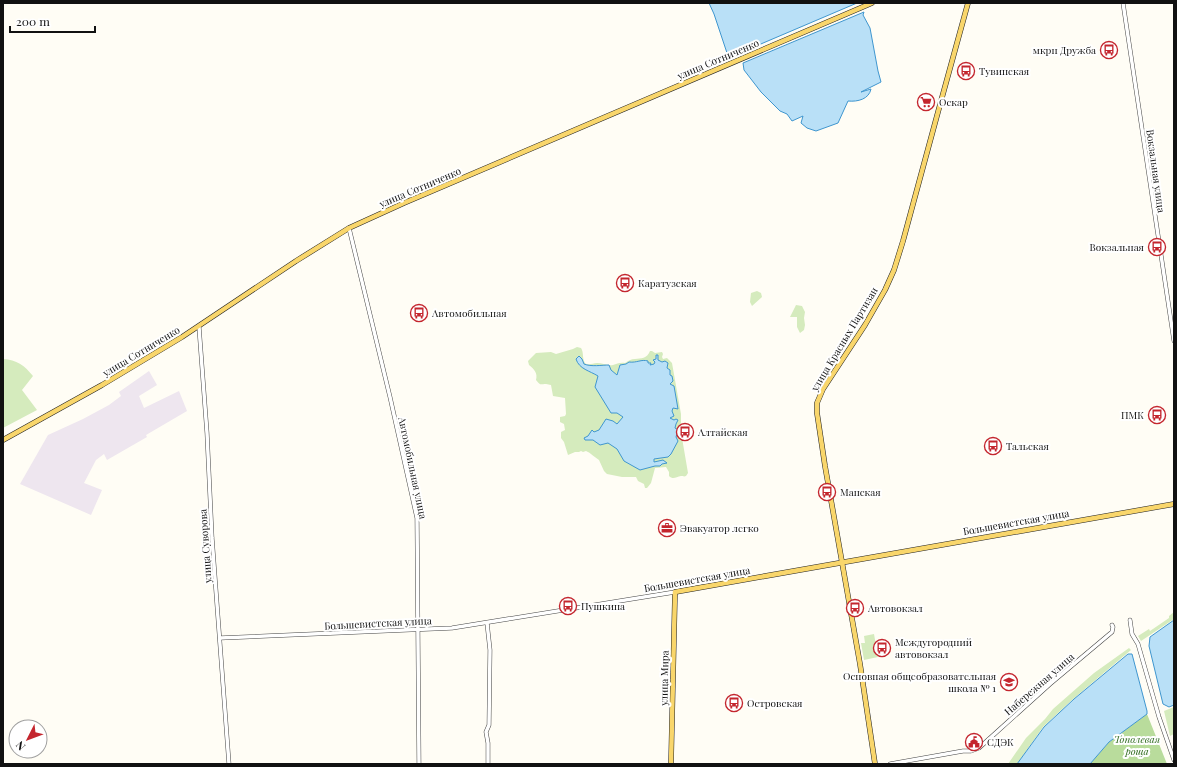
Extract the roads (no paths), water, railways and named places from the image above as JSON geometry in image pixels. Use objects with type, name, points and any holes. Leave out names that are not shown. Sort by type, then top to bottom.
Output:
[{"type":"main road","name":"улица Сотниченко","points":[[3,440],[136,366],[199,327],[296,261],[349,228],[872,3]]},
{"type":"main road","name":"улица Красных Партизан","points":[[876,764],[824,458],[817,413],[817,403],[823,389],[865,325],[894,270],[968,3]]},
{"type":"main road","name":"Большевистская улица","points":[[675,592],[1174,504]]},
{"type":"main road","name":"улица Мира","points":[[671,764],[675,592]]},
{"type":"street","name":"Вокзальная улица","points":[[1123,3],[1174,342]]},
{"type":"street","name":"Автомобильная улица","points":[[349,228],[417,518],[419,764]]},
{"type":"street","name":"улица Суворова","points":[[199,327],[207,433],[212,538],[229,764]]},
{"type":"street","name":"Большевистская улица","points":[[220,638],[452,628],[675,592]]},
{"type":"street","points":[[1130,620],[1132,634],[1138,644],[1159,717],[1174,760]]},
{"type":"street","points":[[487,623],[490,650],[489,725],[486,732],[488,743],[488,764]]},
{"type":"street","name":"Набережная улица","points":[[890,764],[963,751],[971,751],[979,748],[1050,684],[1112,632],[1112,625]]},
{"type":"water","points":[[709,3],[857,3],[735,55],[731,55],[727,53]]},
{"type":"water","points":[[864,12],[863,15],[870,28],[881,82],[861,92],[871,89],[868,95],[862,99],[848,101],[838,123],[816,131],[807,128],[801,123],[803,116],[792,121],[787,114],[780,111],[761,92],[744,70],[743,63]]},
{"type":"water","points":[[656,355],[658,355],[658,360],[668,363],[667,368],[670,370],[670,375],[672,376],[673,381],[670,384],[674,386],[678,409],[673,408],[672,411],[674,416],[670,418],[678,420],[675,428],[678,430],[676,437],[678,441],[668,457],[654,459],[654,462],[663,460],[667,463],[640,470],[624,461],[617,449],[608,443],[600,445],[593,440],[585,440],[584,438],[588,436],[592,430],[594,432],[599,430],[606,419],[617,424],[623,417],[617,413],[611,413],[595,387],[598,376],[582,367],[576,359],[579,356],[584,364],[587,365],[609,365],[611,370],[617,375],[620,365],[643,360],[651,363],[650,365],[654,364],[655,362],[653,360],[656,359]]},
{"type":"water","points":[[1174,620],[1174,705],[1169,707],[1163,704],[1149,646],[1150,637]]},
{"type":"water","points":[[1128,654],[1132,654],[1147,714],[1109,742],[1090,764],[1017,764],[1044,727],[1074,699]]},
{"type":"place","name":"мкрн Дружба","points":[[1109,50]]},
{"type":"place","name":"Тувинская","points":[[966,71]]},
{"type":"place","name":"Оскар","points":[[926,102]]},
{"type":"place","name":"Вокзальная","points":[[1157,247]]},
{"type":"place","name":"Каратузская","points":[[625,283]]},
{"type":"place","name":"Автомобильная","points":[[419,313]]},
{"type":"place","name":"ПМК","points":[[1157,415]]},
{"type":"place","name":"Алтайская","points":[[685,432]]},
{"type":"place","name":"Тальская","points":[[993,446]]},
{"type":"place","name":"Манская","points":[[827,492]]},
{"type":"place","name":"Эвакуатор легко","points":[[667,528]]},
{"type":"place","name":"Пушкина","points":[[568,606]]},
{"type":"place","name":"Автовокзал","points":[[855,608]]},
{"type":"place","name":"Междугородний автовокзал","points":[[882,648]]},
{"type":"place","name":"Основная общеобразовательная школа № 1","points":[[1009,682]]},
{"type":"place","name":"Островская","points":[[734,703]]},
{"type":"place","name":"СДЭК","points":[[974,742]]},
{"type":"park label","name":"Тополевая роща","points":[[1137,744]]}]
